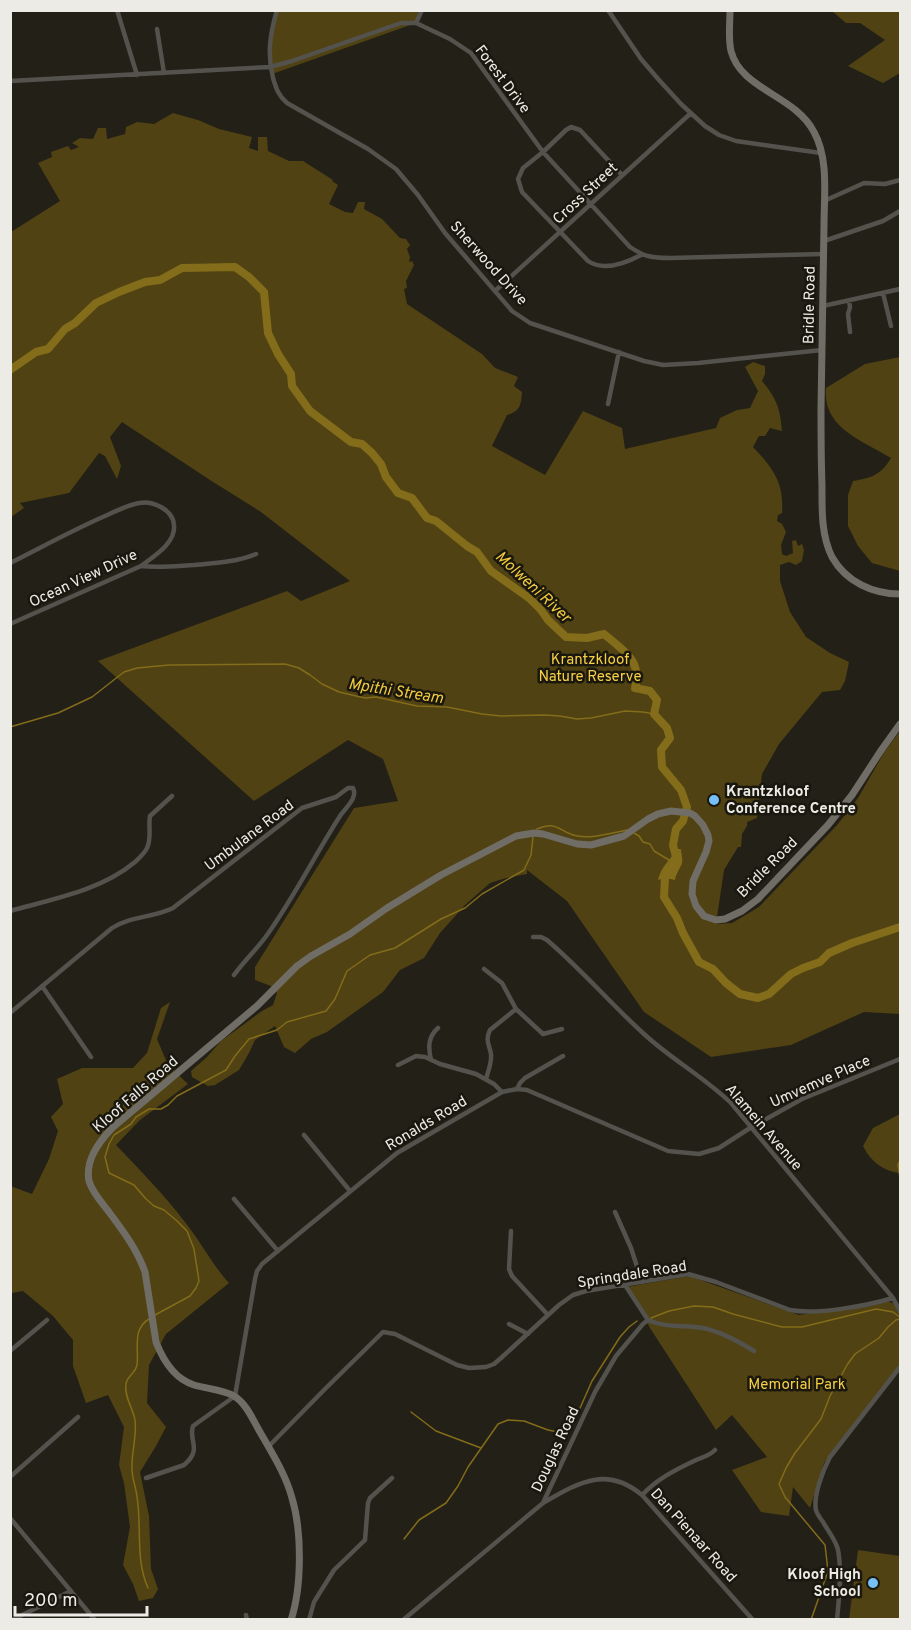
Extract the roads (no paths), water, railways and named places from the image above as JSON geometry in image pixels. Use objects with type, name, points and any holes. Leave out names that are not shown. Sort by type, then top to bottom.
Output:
[{"type":"main road","name":"Bridle Road","points":[[730,10],[731,49],[738,68],[748,78],[784,101],[803,117],[815,133],[821,153],[824,201],[821,461],[822,511],[827,542],[837,564],[850,578],[874,591],[900,594]]},
{"type":"main road","name":"Bridle Road","points":[[664,812],[686,812],[695,816],[703,825],[710,841],[693,881],[694,902],[700,912],[708,918],[716,920],[730,917],[758,899],[828,825],[852,795],[900,724]]},
{"type":"main road","name":"Kloof Falls Road","points":[[235,1396],[194,1385],[182,1379],[166,1363],[158,1348],[145,1272],[141,1262],[90,1182],[89,1168],[102,1138],[257,1006],[303,962],[441,875],[516,836],[543,834],[576,844],[591,845],[620,838],[648,819],[664,812]]},
{"type":"main road","points":[[235,1396],[246,1409],[268,1447],[293,1499],[297,1524],[298,1587],[291,1620]]},
{"type":"street","points":[[117,10],[137,75]]},
{"type":"street","name":"Sherwood Drive","points":[[277,10],[270,39],[270,67],[280,97],[368,149],[396,169],[445,233],[513,311],[531,322],[653,363],[671,365],[822,350]]},
{"type":"street","points":[[10,81],[270,67],[401,23],[416,23],[422,10]]},
{"type":"street","points":[[608,10],[641,59],[705,126],[728,139],[821,153]]},
{"type":"street","name":"Forest Drive","points":[[416,23],[450,39],[471,53],[543,152],[630,247],[641,255]]},
{"type":"street","points":[[157,28],[164,73]]},
{"type":"street","name":"Cross Street","points":[[495,291],[691,113]]},
{"type":"street","points":[[622,175],[586,136],[576,127],[571,127],[524,168],[518,179],[522,192],[592,265],[625,264],[641,255],[670,258],[824,254]]},
{"type":"street","points":[[824,201],[864,183],[885,184],[900,180]]},
{"type":"street","points":[[824,241],[883,221],[900,211]]},
{"type":"street","points":[[823,306],[900,289]]},
{"type":"street","points":[[883,293],[891,326]]},
{"type":"street","points":[[849,301],[850,332]]},
{"type":"street","points":[[608,404],[619,352]]},
{"type":"street","name":"Ocean View Drive","points":[[10,563],[89,523],[138,503],[149,502],[165,510],[174,520],[174,531],[168,543],[141,566],[10,624]]},
{"type":"street","points":[[141,566],[169,567],[230,562],[256,554]]},
{"type":"street","name":"Umbulane Road","points":[[10,1012],[112,928],[123,922],[173,908],[302,808],[336,797],[348,788],[353,788],[354,796],[293,894],[266,935],[234,975]]},
{"type":"street","points":[[10,911],[82,891],[122,872],[148,847],[150,816],[172,796]]},
{"type":"street","name":"Alamein Avenue","points":[[533,937],[548,940],[643,1034],[730,1103],[892,1298],[900,1311]]},
{"type":"street","points":[[484,969],[502,983],[516,1009],[543,1034],[562,1029]]},
{"type":"street","points":[[42,986],[91,1057]]},
{"type":"street","points":[[486,1079],[491,1055],[487,1043],[488,1034],[516,1009]]},
{"type":"street","points":[[431,1060],[430,1037],[438,1028]]},
{"type":"street","points":[[398,1065],[416,1056],[467,1070],[486,1079],[502,1092]]},
{"type":"street","points":[[517,1089],[525,1078],[563,1056]]},
{"type":"street","name":"Umvemve Place","points":[[750,1128],[802,1099],[900,1059]]},
{"type":"street","name":"Ronalds Road","points":[[235,1396],[257,1271],[262,1264],[406,1147],[502,1092],[527,1090],[643,1142],[685,1154],[710,1152],[750,1128]]},
{"type":"street","points":[[304,1135],[350,1191]]},
{"type":"street","points":[[234,1199],[278,1251]]},
{"type":"street","points":[[615,1212],[631,1248],[642,1282]]},
{"type":"street","points":[[510,1231],[509,1269],[512,1276],[548,1315]]},
{"type":"street","name":"Springdale Road","points":[[268,1447],[383,1332],[395,1334],[453,1363],[470,1368],[486,1367],[494,1364],[573,1295],[679,1275],[691,1275],[716,1282],[790,1310],[806,1312],[892,1298]]},
{"type":"street","points":[[625,1285],[648,1320],[659,1325],[702,1328],[721,1333],[754,1351]]},
{"type":"street","points":[[10,1351],[47,1320]]},
{"type":"street","name":"Douglas Road","points":[[403,1620],[543,1503],[608,1368],[642,1324],[648,1320]]},
{"type":"street","points":[[509,1324],[528,1334]]},
{"type":"street","points":[[837,1620],[838,1549],[818,1514],[817,1494],[830,1457],[900,1367]]},
{"type":"street","points":[[146,1478],[187,1463],[194,1447],[191,1431],[193,1426],[235,1396]]},
{"type":"street","points":[[10,1477],[78,1417]]},
{"type":"street","points":[[642,1494],[661,1477],[698,1459],[710,1456],[715,1450]]},
{"type":"street","points":[[309,1620],[314,1602],[333,1570],[364,1540],[366,1509],[370,1498],[392,1478]]},
{"type":"street","name":"Dan Pienaar Road","points":[[543,1503],[582,1482],[596,1479],[610,1478],[632,1486],[642,1494],[753,1620]]},
{"type":"street","points":[[10,1518],[95,1620]]},
{"type":"street","points":[[12,1620],[71,1591]]},
{"type":"waterway","name":"Molweni River","points":[[10,370],[36,352],[48,349],[65,329],[75,323],[96,303],[119,292],[145,282],[160,280],[182,268],[235,267],[264,292],[268,333],[291,374],[292,386],[310,411],[351,442],[362,444],[381,464],[386,477],[398,493],[412,498],[427,518],[436,521],[477,552],[491,571],[529,598],[566,637],[587,638],[604,634],[630,657],[636,670],[635,688],[650,691],[657,700],[654,714],[667,728],[670,738],[661,750],[662,767],[681,790],[687,807],[683,821],[676,829],[673,845],[676,857],[665,878],[664,897],[699,962],[713,969],[740,994],[758,998],[769,994],[791,974],[820,962],[829,953],[900,927]]},
{"type":"waterway","name":"Mpithi Stream","points":[[10,727],[58,713],[92,697],[124,672],[137,668],[169,665],[285,664],[299,668],[322,684],[339,692],[417,706],[447,707],[501,716],[544,715],[577,719],[625,711],[654,714]]},
{"type":"waterway","points":[[537,829],[553,826],[573,835],[586,837],[627,830]]},
{"type":"waterway","points":[[634,833],[643,842],[650,844],[654,851],[669,860]]},
{"type":"waterway","points":[[155,1315],[190,1296],[196,1288],[199,1281],[194,1249],[187,1231],[177,1221],[164,1210],[154,1206],[134,1185],[109,1173],[105,1157],[114,1135],[149,1109],[161,1109],[177,1096],[226,1070],[249,1039],[277,1030],[287,1022],[326,1011],[335,999],[347,971],[370,955],[395,948],[441,919],[465,908],[482,894],[524,870],[531,855],[533,837]]},
{"type":"waterway","points":[[900,1160],[898,1165],[900,1178]]},
{"type":"waterway","points":[[651,1318],[669,1311],[694,1306],[713,1307],[782,1327],[802,1327],[876,1309],[893,1312],[900,1317]]},
{"type":"waterway","points":[[148,1588],[140,1554],[138,1508],[132,1469],[135,1420],[126,1389],[127,1381],[137,1365],[138,1333],[149,1319]]},
{"type":"waterway","points":[[811,1620],[828,1571],[825,1545],[785,1497],[779,1484],[795,1453],[821,1419],[830,1396],[855,1354],[879,1338],[888,1327],[900,1319]]},
{"type":"waterway","points":[[404,1539],[419,1520],[446,1503],[498,1424],[508,1420],[524,1421],[558,1432],[566,1430],[573,1424],[592,1381],[620,1337],[637,1321]]},
{"type":"waterway","points":[[411,1412],[436,1431],[481,1448]]},
{"type":"place","name":"Krantzkloof Conference Centre","points":[[714,800]]},
{"type":"place","name":"Kloof High School","points":[[873,1583]]},
{"type":"park label","name":"Krantzkloof Nature Reserve","points":[[590,668]]},
{"type":"park label","name":"Memorial Park","points":[[797,1384]]}]
